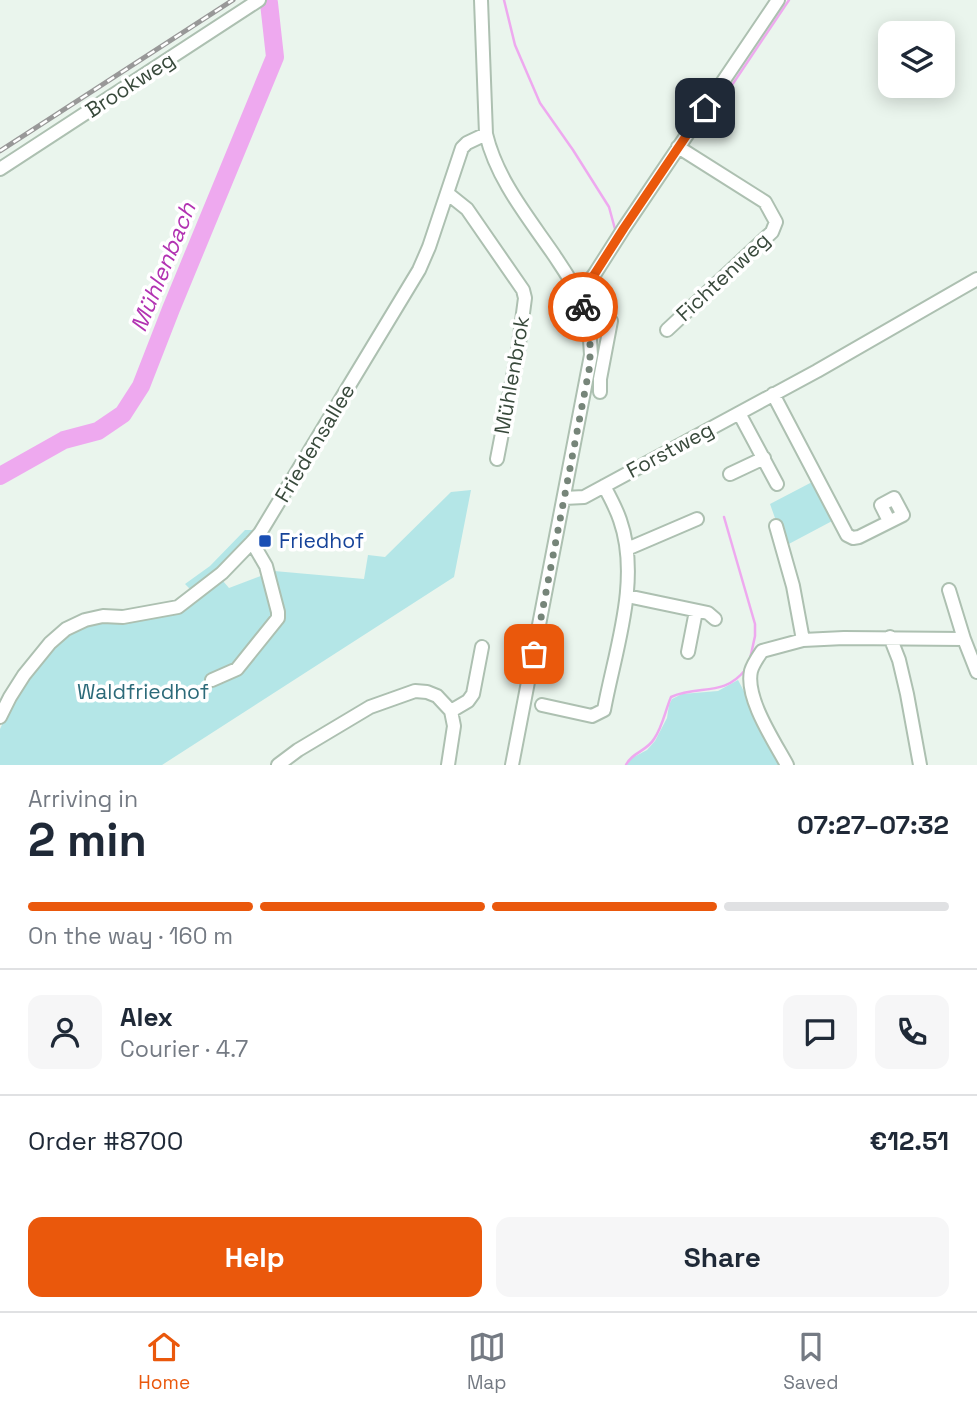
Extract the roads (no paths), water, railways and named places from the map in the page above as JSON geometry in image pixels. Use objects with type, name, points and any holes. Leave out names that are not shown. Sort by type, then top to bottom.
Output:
[{"type":"street","points":[[481,0],[486,134],[490,152],[503,179],[578,294],[590,331],[590,365],[512,765]]},
{"type":"street","points":[[578,294],[594,275],[778,0]]},
{"type":"street","name":"Brookweg","points":[[0,169],[258,1]]},
{"type":"street","name":"Friedensallee","points":[[0,718],[24,675],[50,643],[66,629],[85,620],[103,616],[123,617],[178,607],[222,573],[260,533],[419,271],[462,148],[486,134]]},
{"type":"street","name":"Fichtenweg","points":[[667,330],[772,232],[776,222],[765,202],[678,147]]},
{"type":"street","name":"Mühlenbrok","points":[[447,193],[467,209],[523,290],[525,298],[518,351],[497,459]]},
{"type":"street","name":"Forstweg","points":[[564,498],[584,497],[907,321],[977,279]]},
{"type":"street","points":[[587,317],[611,321],[600,392]]},
{"type":"street","points":[[774,394],[847,535],[859,537],[887,522]]},
{"type":"street","points":[[739,413],[777,484]]},
{"type":"street","points":[[730,474],[764,458]]},
{"type":"street","points":[[542,705],[592,716],[604,710],[627,596],[627,549],[621,521],[604,486]]},
{"type":"street","points":[[627,549],[697,519]]},
{"type":"street","points":[[776,526],[793,586],[803,640]]},
{"type":"street","points":[[212,680],[237,669],[278,618],[266,566],[252,542]]},
{"type":"street","points":[[949,590],[977,673]]},
{"type":"street","points":[[627,596],[708,613],[715,619]]},
{"type":"street","points":[[688,652],[696,611]]},
{"type":"street","points":[[890,637],[907,694],[920,765]]},
{"type":"street","points":[[787,765],[755,704],[750,685],[752,670],[762,651],[803,640],[890,637],[964,639]]},
{"type":"street","points":[[451,711],[468,701],[473,694],[482,647]]},
{"type":"street","points":[[284,764],[298,750],[370,707],[415,691],[437,696],[451,711],[454,726],[448,765]]},
{"type":"waterway","name":"Mühlenbach","points":[[0,476],[64,440],[98,431],[123,414],[141,386],[275,57],[267,0]]},
{"type":"waterway","points":[[504,0],[515,45],[540,103],[609,207],[615,229]]},
{"type":"waterway","points":[[716,109],[789,0]]},
{"type":"waterway","points":[[724,517],[755,624],[750,659]]},
{"type":"waterway","points":[[626,765],[654,739],[671,697],[729,684],[746,669]]},
{"type":"railway","points":[[0,151],[233,0]]},
{"type":"place","name":"Friedhof","points":[[265,541]]},
{"type":"park label","name":"Waldfriedhof","points":[[143,692]]}]
